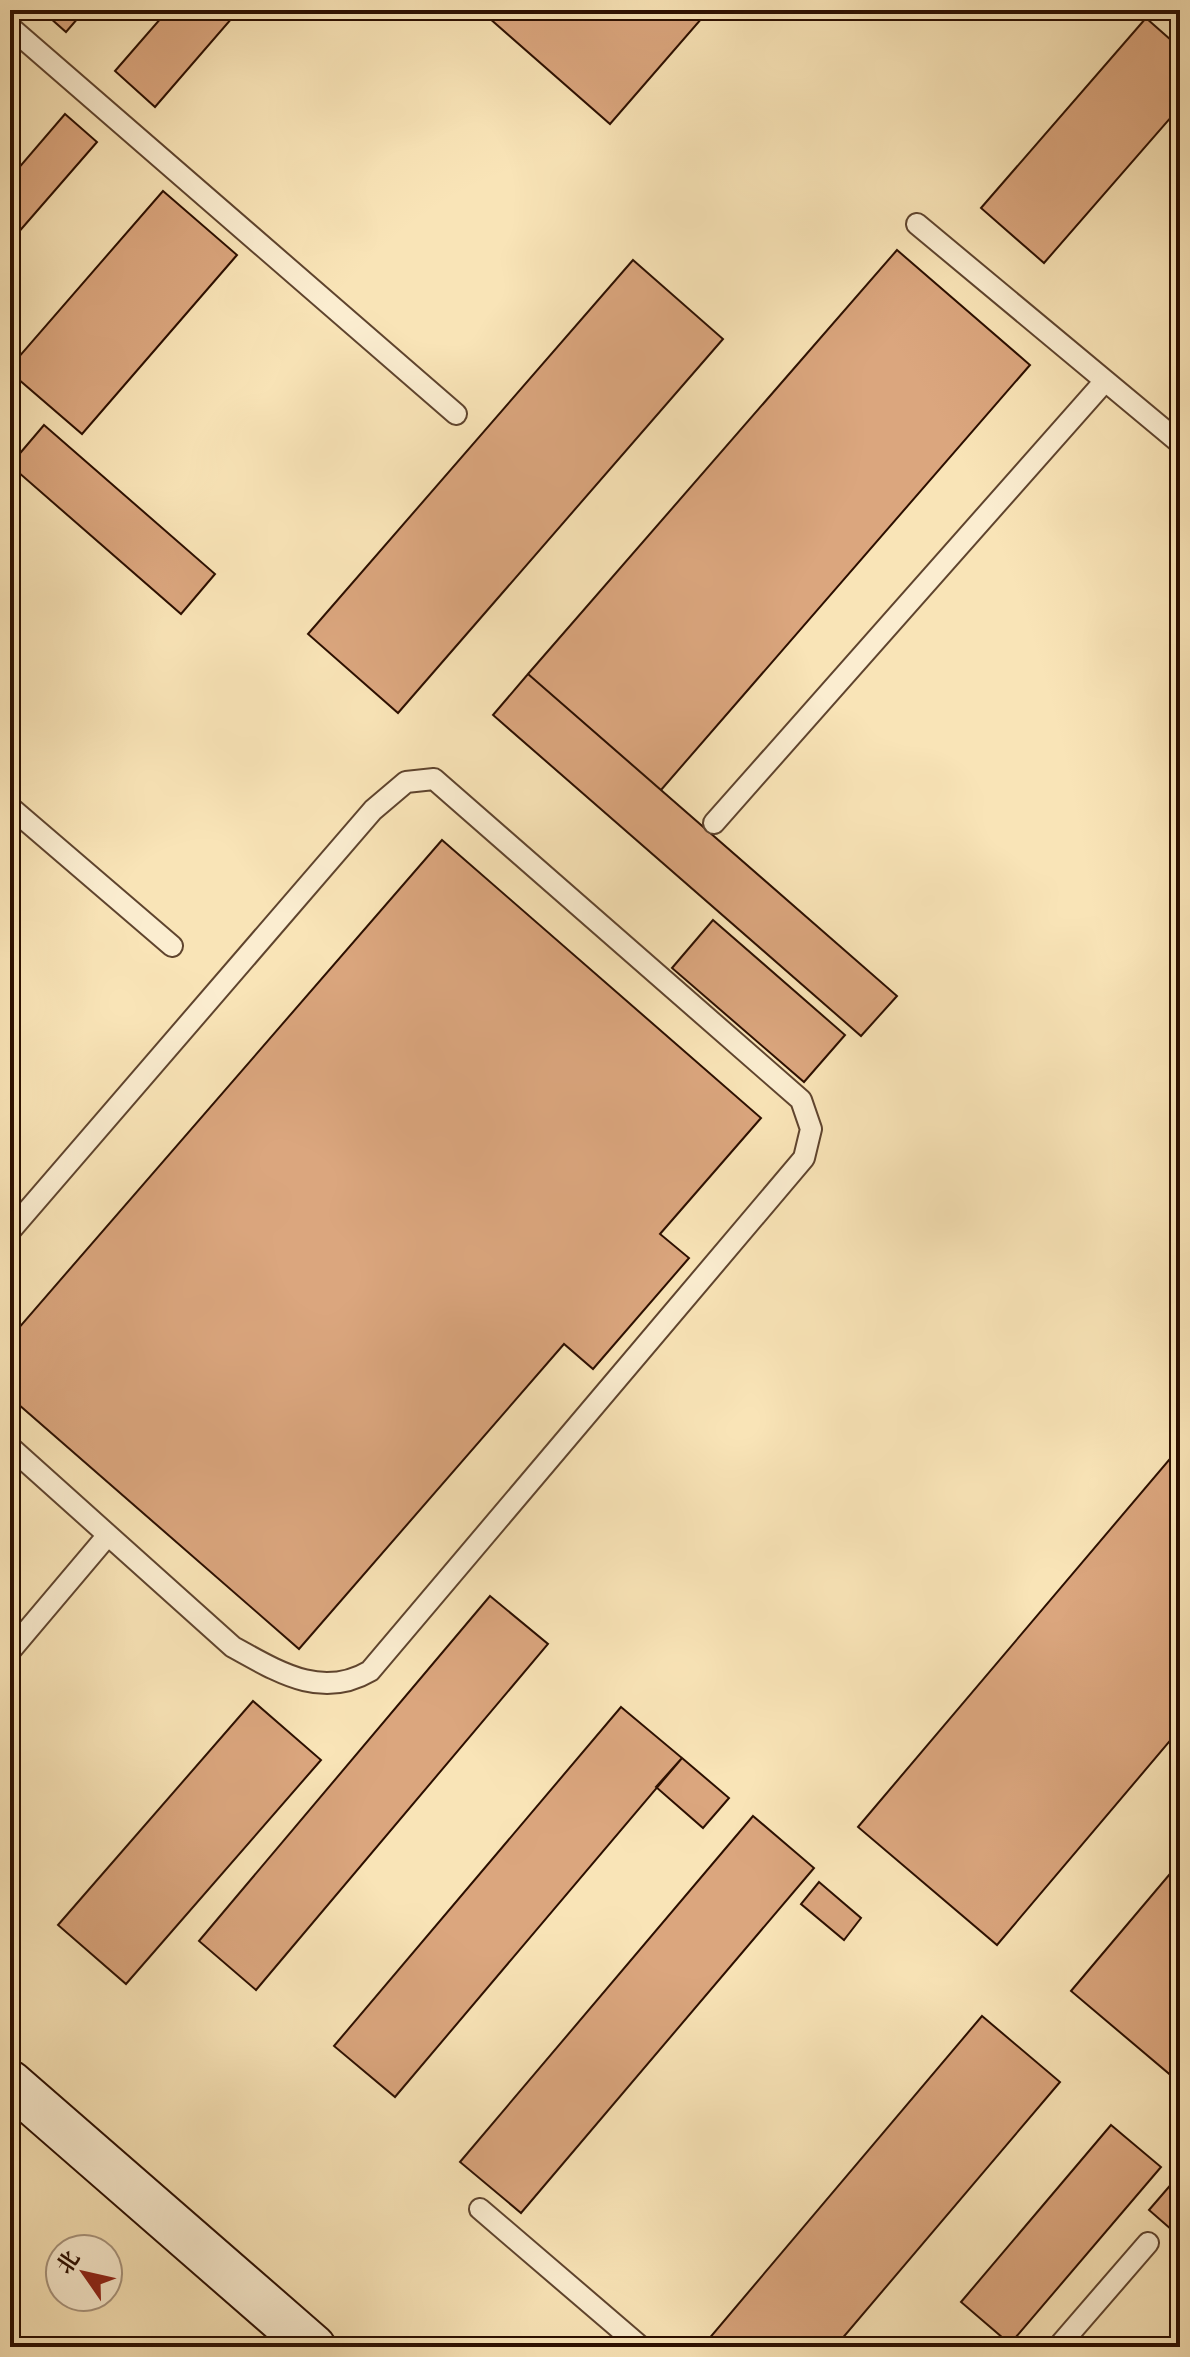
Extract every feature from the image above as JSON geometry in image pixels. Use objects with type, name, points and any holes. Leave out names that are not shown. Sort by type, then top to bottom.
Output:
[{"type":"street","points":[[10,2083],[313,2347]]},
{"type":"lane","points":[[10,27],[456,414]]},
{"type":"lane","points":[[917,224],[1180,443]]},
{"type":"lane","points":[[714,823],[1105,381]]},
{"type":"lane","points":[[10,1231],[373,810],[406,782],[434,779],[801,1100],[811,1129],[804,1158],[370,1671],[352,1682],[312,1683],[273,1669],[233,1647],[10,1447]]},
{"type":"lane","points":[[10,807],[172,946]]},
{"type":"lane","points":[[10,1651],[108,1535]]},
{"type":"lane","points":[[480,2209],[641,2347]]},
{"type":"lane","points":[[1058,2347],[1148,2243]]},
{"type":"building","points":[[41,10],[85,10],[66,32]]},
{"type":"building","points":[[168,10],[239,10],[155,107],[115,71]]},
{"type":"building","points":[[480,10],[709,10],[610,124]]},
{"type":"building","points":[[1146,18],[1180,48],[1180,107],[1044,263],[981,208]]},
{"type":"building","points":[[65,114],[97,142],[10,242],[10,178]]},
{"type":"building","points":[[163,191],[237,255],[82,434],[10,372],[10,367]]},
{"type":"building","points":[[897,250],[1030,365],[661,790],[528,674]]},
{"type":"building","points":[[633,260],[723,339],[398,713],[308,634]]},
{"type":"building","points":[[44,425],[215,574],[181,614],[10,465]]},
{"type":"building","points":[[528,674],[897,996],[861,1036],[493,715]]},
{"type":"building","points":[[442,840],[761,1118],[660,1234],[689,1258],[593,1369],[564,1344],[299,1649],[10,1397],[10,1338]]},
{"type":"building","points":[[713,920],[845,1035],[804,1082],[672,968]]},
{"type":"building","points":[[1180,1447],[1180,1729],[997,1945],[858,1827]]},
{"type":"building","points":[[490,1596],[548,1644],[256,1990],[199,1941]]},
{"type":"building","points":[[253,1701],[321,1760],[126,1984],[58,1925]]},
{"type":"building","points":[[621,1707],[682,1758],[395,2097],[334,2046]]},
{"type":"building","points":[[682,1758],[729,1798],[703,1828],[656,1787]]},
{"type":"building","points":[[753,1816],[814,1868],[521,2213],[460,2162]]},
{"type":"building","points":[[1180,1862],[1180,2083],[1071,1991]]},
{"type":"building","points":[[819,1882],[861,1918],[844,1940],[801,1904]]},
{"type":"building","points":[[982,2016],[1060,2082],[835,2347],[702,2347]]},
{"type":"building","points":[[1111,2125],[1161,2167],[1010,2344],[961,2302]]},
{"type":"building","points":[[1174,2181],[1180,2186],[1180,2237],[1149,2210]]}]
